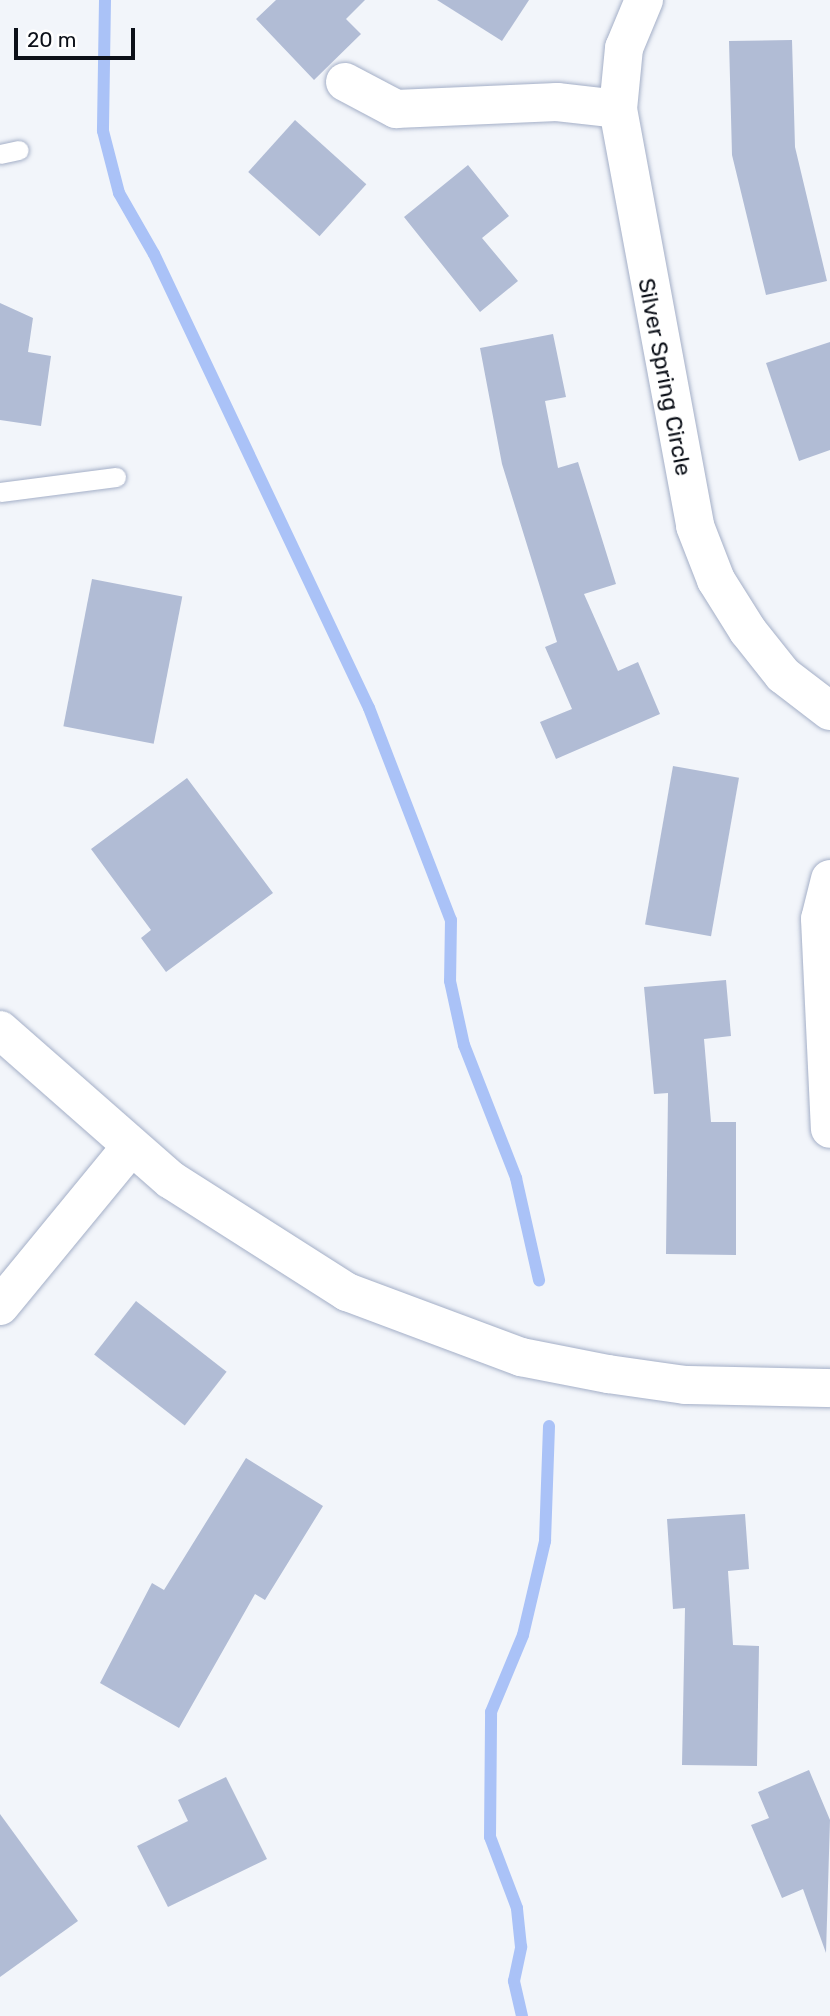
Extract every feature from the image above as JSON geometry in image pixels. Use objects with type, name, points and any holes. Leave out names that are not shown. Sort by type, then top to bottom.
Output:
[{"type":"street","name":"Silver Spring Circle","points":[[644,0],[624,48],[618,109],[625,172],[695,526],[716,580],[748,631],[783,675],[830,711]]},
{"type":"street","points":[[345,82],[396,108],[556,102],[618,109]]},
{"type":"street","points":[[830,879],[820,919],[830,1129]]},
{"type":"street","points":[[0,1030],[130,1148],[347,1292],[447,1332],[521,1357],[684,1385],[830,1388]]},
{"type":"street","points":[[0,1306],[130,1148]]},
{"type":"lane","points":[[0,492],[116,477]]},
{"type":"building","points":[[276,0],[365,0],[346,19],[361,34],[314,80],[256,19]]},
{"type":"building","points":[[437,0],[529,0],[502,41]]},
{"type":"building","points":[[792,40],[795,147],[827,281],[766,295],[732,155],[729,41]]},
{"type":"building","points":[[295,120],[366,184],[320,236],[248,172]]},
{"type":"building","points":[[468,165],[509,216],[482,238],[518,281],[480,312],[404,217]]},
{"type":"building","points":[[0,303],[33,318],[28,352],[51,356],[41,426],[0,420]]},
{"type":"building","points":[[553,334],[566,397],[545,401],[558,468],[578,462],[616,584],[584,594],[618,671],[638,662],[660,714],[556,759],[540,722],[572,709],[545,647],[557,642],[502,464],[480,348]]},
{"type":"building","points":[[830,342],[830,450],[799,461],[766,363]]},
{"type":"building","points":[[92,579],[182,597],[154,744],[63,726]]},
{"type":"building","points":[[673,766],[739,778],[711,936],[645,925]]},
{"type":"building","points":[[187,778],[273,893],[166,972],[141,938],[151,930],[91,849]]},
{"type":"building","points":[[726,980],[731,1036],[704,1039],[711,1122],[736,1122],[736,1255],[666,1254],[668,1093],[654,1094],[644,987]]},
{"type":"building","points":[[136,1301],[227,1372],[185,1425],[94,1355]]},
{"type":"building","points":[[246,1458],[323,1506],[265,1600],[255,1594],[179,1728],[100,1683],[152,1583],[164,1590]]},
{"type":"building","points":[[745,1514],[749,1569],[728,1571],[733,1645],[759,1646],[757,1766],[682,1765],[685,1608],[673,1609],[667,1519]]},
{"type":"building","points":[[809,1770],[830,1820],[826,1953],[803,1889],[782,1898],[751,1825],[769,1818],[758,1792]]},
{"type":"building","points":[[226,1777],[267,1859],[168,1907],[137,1846],[188,1821],[178,1800]]},
{"type":"building","points":[[0,1814],[78,1921],[0,1977]]},
{"type":"waterway","points":[[105,0],[103,131],[119,193],[154,254],[369,708],[451,920],[450,981],[464,1045],[516,1178],[539,1280]]},
{"type":"waterway","points":[[522,2016],[514,1981],[521,1947],[517,1908],[490,1837],[491,1712],[523,1635],[545,1541],[549,1426]]}]
